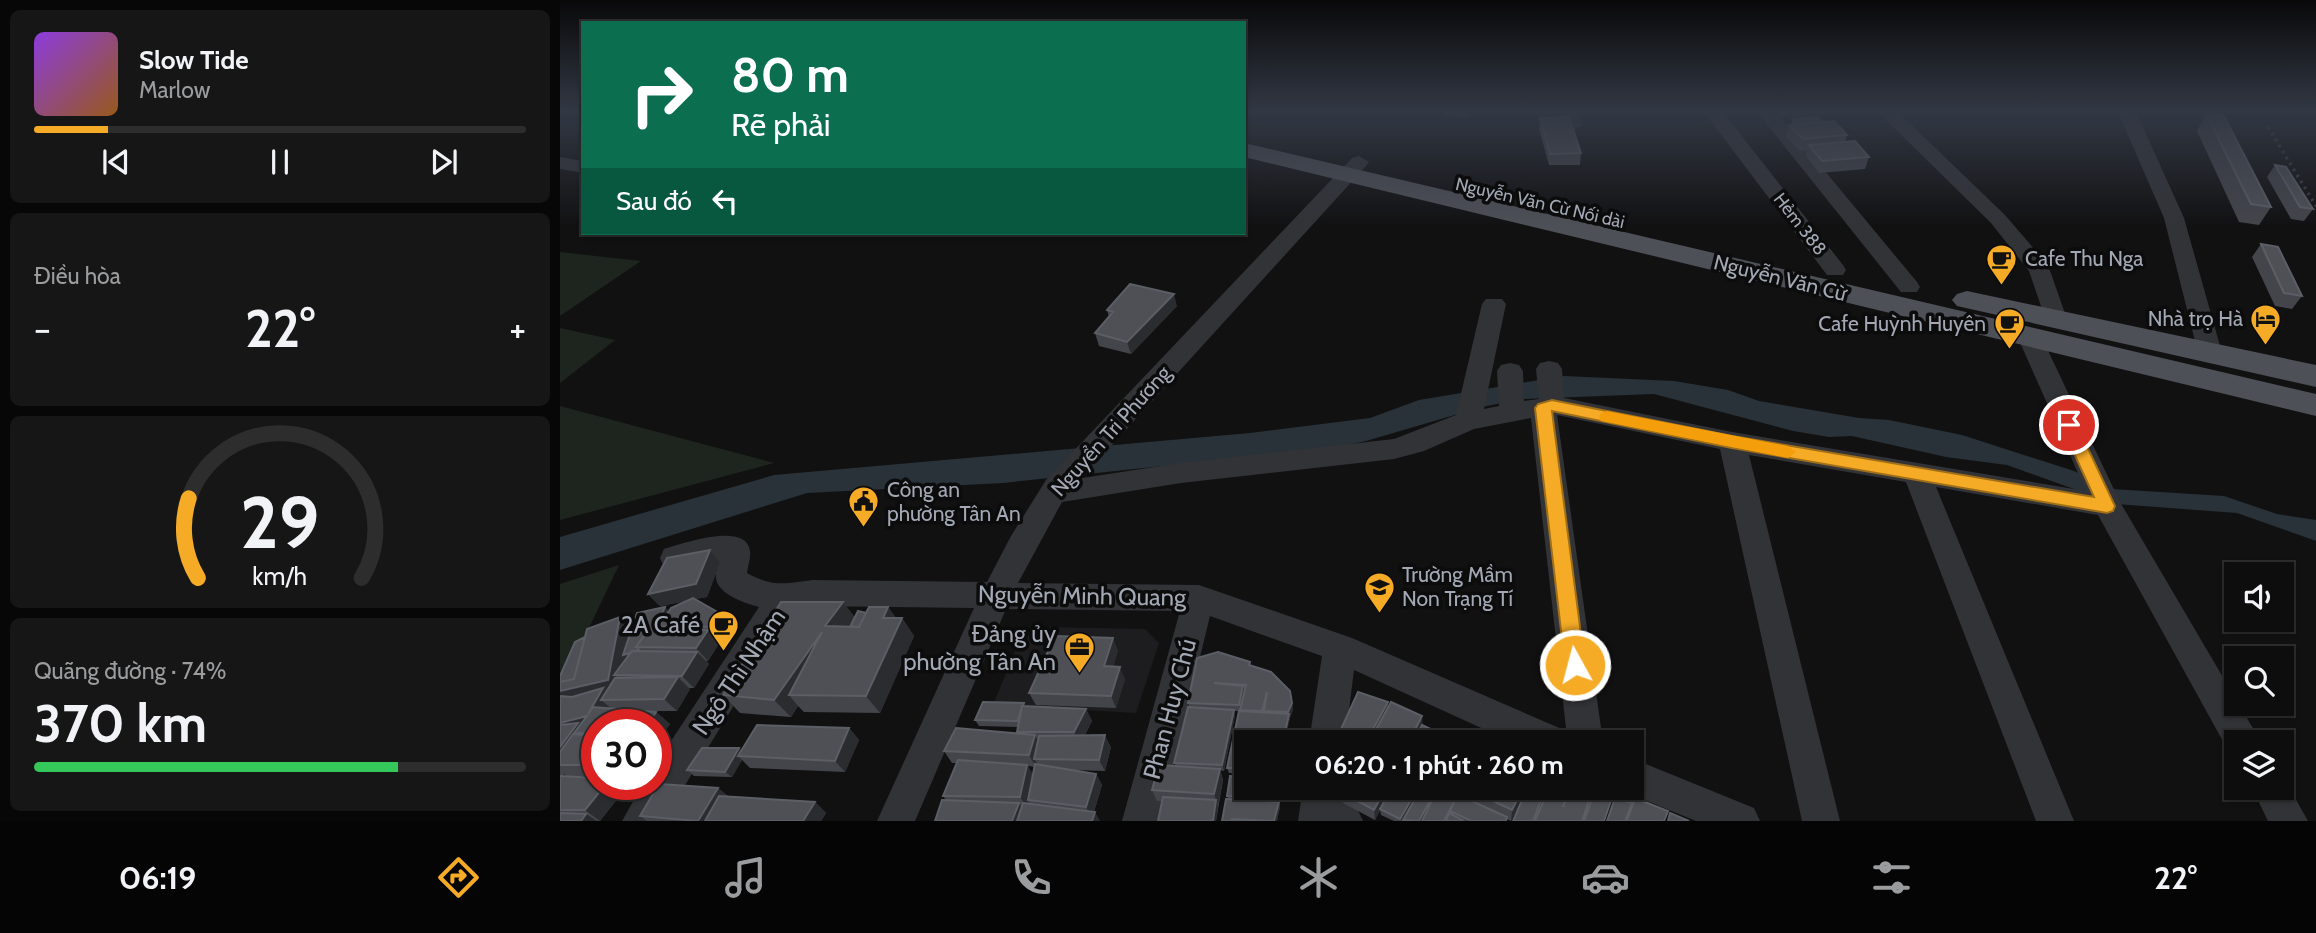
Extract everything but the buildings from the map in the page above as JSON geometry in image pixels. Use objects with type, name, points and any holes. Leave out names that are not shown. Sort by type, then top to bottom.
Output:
[{"type":"main road","name":"Nguyễn Văn Cừ","points":[[1246,150],[1353,168],[2029,338],[2316,405]]},
{"type":"main road","name":"Nguyễn Văn Cừ Nối dài","points":[[1295,150],[1353,168],[1835,270]]},
{"type":"main road","name":"Nguyễn Văn Cừ","points":[[1835,270],[2316,376]]},
{"type":"street","name":"Hẻm 388","points":[[1742,150],[1835,270]]},
{"type":"street","points":[[1797,150],[1909,287]]},
{"type":"street","points":[[1925,150],[1998,219],[2040,270],[2055,319]]},
{"type":"street","points":[[2144,150],[2174,218],[2210,353]]},
{"type":"street","points":[[560,163],[581,167]]},
{"type":"street","name":"Nguyển Tri Phương","points":[[895,821],[996,595],[1022,544],[1055,491],[1353,168]]},
{"type":"street","points":[[1468,418],[1494,304]]},
{"type":"street","points":[[2029,338],[2106,505],[2236,730]]},
{"type":"street","points":[[1055,491],[1181,473],[1394,449],[1414,444],[1468,418],[1511,393],[1549,392],[1732,442],[2106,505]]},
{"type":"street","points":[[1549,392],[1584,730]]},
{"type":"street","points":[[1732,442],[1821,821]]},
{"type":"street","points":[[1917,475],[2055,821]]},
{"type":"street","name":"Nguyễn Minh Quang","points":[[671,559],[727,546],[735,550],[731,579],[757,594],[792,598],[812,593],[1199,597],[1340,648],[1524,730]]},
{"type":"street","name":"Phan Huy Chú","points":[[1141,821],[1199,597]]},
{"type":"street","name":"Ngô Thì Nhậm","points":[[641,821],[776,609],[792,598]]},
{"type":"street","points":[[1329,730],[1340,648]]},
{"type":"street","points":[[1644,781],[1741,821]]},
{"type":"street","points":[[2277,800],[2289,821]]},
{"type":"path","points":[[2282,150],[2316,206]]},
{"type":"shaded area","points":[[560,252],[641,261],[560,316]]},
{"type":"shaded area","points":[[560,328],[615,340],[560,383]]},
{"type":"shaded area","points":[[1564,376],[1674,381],[1728,390],[1759,401],[1859,418],[1889,420],[1962,435],[2074,471],[2112,489],[2224,496],[2277,514],[2316,520],[2316,541],[2237,513],[2116,504],[2007,465],[1946,457],[1852,436],[1829,437],[1793,431],[1654,394],[1522,399],[1482,407],[1366,441],[1332,448],[1003,483],[807,493],[560,570],[560,537],[774,475],[1250,433],[1370,418],[1419,400]]},
{"type":"shaded area","points":[[560,406],[774,463],[560,520]]},
{"type":"shaded area","points":[[619,565],[588,630],[560,673],[560,584]]},
{"type":"shaded area","points":[[1041,627],[1145,629],[1159,643],[1136,713],[993,705],[1019,641]]},
{"type":"slow traffic","points":[[1607,417],[1788,452]]},
{"type":"place","name":"Cafe Thu Nga","points":[[2002,286]]},
{"type":"place","name":"Nhà trọ Hà","points":[[2266,346]]},
{"type":"place","name":"Cafe Huỳnh Huyên","points":[[2009,351]]},
{"type":"place","name":"Công an phường Tân An","points":[[864,529]]},
{"type":"place","name":"Trường Mầm Non Trạng Tí","points":[[1379,614]]},
{"type":"place","name":"2A Café","points":[[723,652]]},
{"type":"place","name":"Đảng ủy phường Tân An","points":[[1079,675]]},
{"type":"route","points":[[1575,665],[1543,408],[1552,405],[1732,442],[2107,506],[2069,425]]}]
